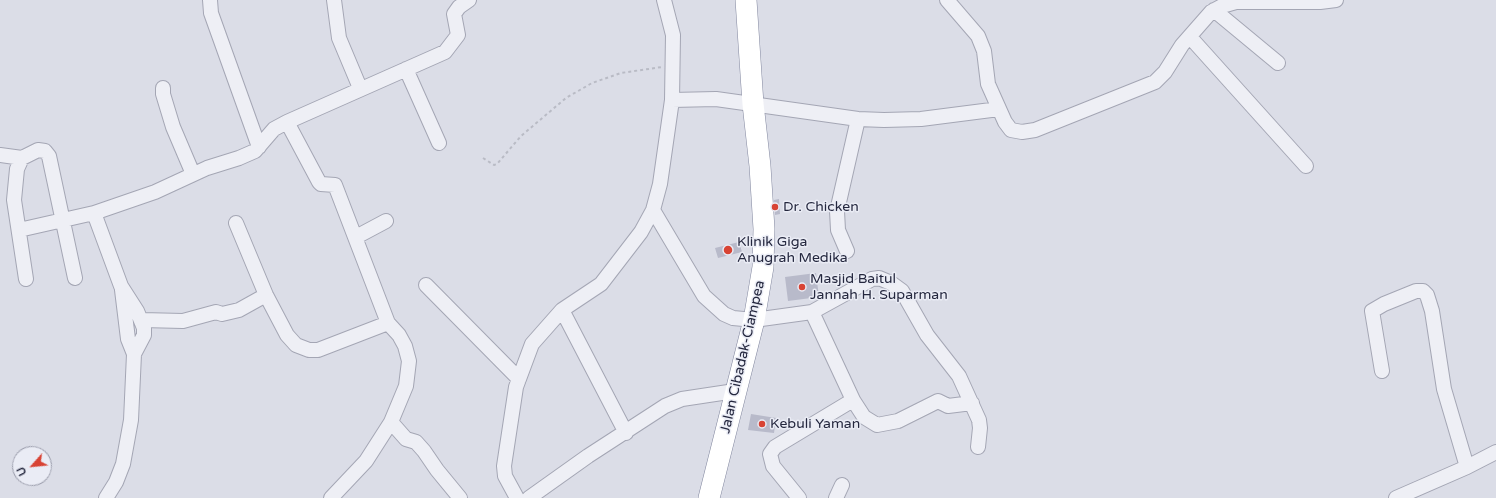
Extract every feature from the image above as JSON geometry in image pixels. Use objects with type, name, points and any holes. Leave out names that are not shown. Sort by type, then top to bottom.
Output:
[{"type":"highway","name":"Jalan Cibadak-Ciampea","points":[[709,498],[754,320],[763,267],[764,229],[760,166],[753,104],[746,0]]},
{"type":"street","points":[[210,0],[211,13],[259,147]]},
{"type":"street","points":[[334,0],[339,38],[360,88]]},
{"type":"street","points":[[19,230],[94,213],[160,190],[207,168],[239,158],[259,147],[269,133],[287,122],[360,88],[445,52],[458,35],[454,14],[459,7],[469,0]]},
{"type":"street","points":[[517,498],[505,476],[504,466],[516,387],[532,344],[562,310],[601,284],[641,232],[653,210],[660,184],[672,100],[673,35],[664,0]]},
{"type":"street","points":[[947,0],[978,36],[984,51],[988,84],[1005,122],[1011,130],[1022,132],[1035,130],[1155,82],[1165,72],[1182,45],[1214,10],[1236,2],[1320,2],[1336,0]]},
{"type":"street","points":[[1214,10],[1278,64]]},
{"type":"street","points":[[1190,37],[1306,166]]},
{"type":"street","points":[[406,69],[439,144]]},
{"type":"street","points":[[163,88],[163,94],[173,127],[193,174]]},
{"type":"street","points":[[672,100],[716,99],[858,119],[906,120],[999,109]]},
{"type":"street","points":[[847,251],[838,230],[837,211],[858,119]]},
{"type":"street","points":[[287,122],[319,182],[321,184],[335,185],[388,323],[402,341],[409,361],[406,386],[391,422],[366,461],[331,498]]},
{"type":"street","points":[[0,155],[22,158],[38,150],[45,151],[49,156],[75,278]]},
{"type":"street","points":[[22,158],[17,169],[14,200],[26,279]]},
{"type":"street","points":[[653,210],[704,296],[728,316],[754,320],[812,312],[872,279],[879,278],[891,283],[902,291],[927,335],[959,376],[979,420],[980,428],[978,447]]},
{"type":"street","points":[[94,213],[121,286],[142,320],[144,328],[144,335],[134,354],[130,420],[123,464],[116,482],[106,498]]},
{"type":"street","points":[[356,237],[386,221]]},
{"type":"street","points":[[236,223],[266,295],[287,334],[296,345],[309,350],[318,350],[388,323]]},
{"type":"street","points":[[426,285],[519,379]]},
{"type":"street","points":[[121,286],[128,339],[134,354]]},
{"type":"street","points":[[1382,371],[1372,311],[1384,304],[1416,291],[1423,291],[1427,295],[1432,311],[1444,389],[1467,467]]},
{"type":"street","points":[[142,320],[183,321],[216,312],[222,314],[239,310],[266,295]]},
{"type":"street","points":[[562,310],[626,433]]},
{"type":"street","points":[[812,312],[853,400],[864,417],[877,425],[898,420],[938,401],[948,406],[972,403]]},
{"type":"street","points":[[529,498],[588,456],[674,402],[735,391]]},
{"type":"street","points":[[799,498],[773,466],[770,454],[775,447],[853,400]]},
{"type":"street","points":[[391,422],[402,436],[416,442],[460,498]]},
{"type":"street","points":[[1396,498],[1467,467],[1496,452]]},
{"type":"street","points":[[836,498],[842,484]]},
{"type":"path","points":[[483,158],[494,165],[497,164],[521,136],[566,98],[592,83],[621,72],[673,66]]},
{"type":"building","points":[[779,199],[780,214],[775,215],[774,200]]},
{"type":"building","name":"Klinik Giga Anugrah Medika","points":[[739,242],[742,252],[718,258],[715,248]]},
{"type":"building","name":"Masjid Baitul Jannah H. Suparman","points":[[816,273],[819,297],[788,301],[785,277]]},
{"type":"building","name":"Kebuli Yaman","points":[[751,414],[776,418],[774,433],[748,430]]},
{"type":"place","name":"Dr. Chicken","points":[[775,207]]},
{"type":"place","name":"Klinik Giga Anugrah Medika","points":[[728,250]]},
{"type":"place","name":"Masjid Baitul Jannah H. Suparman","points":[[802,287]]},
{"type":"place","name":"Kebuli Yaman","points":[[762,424]]}]
